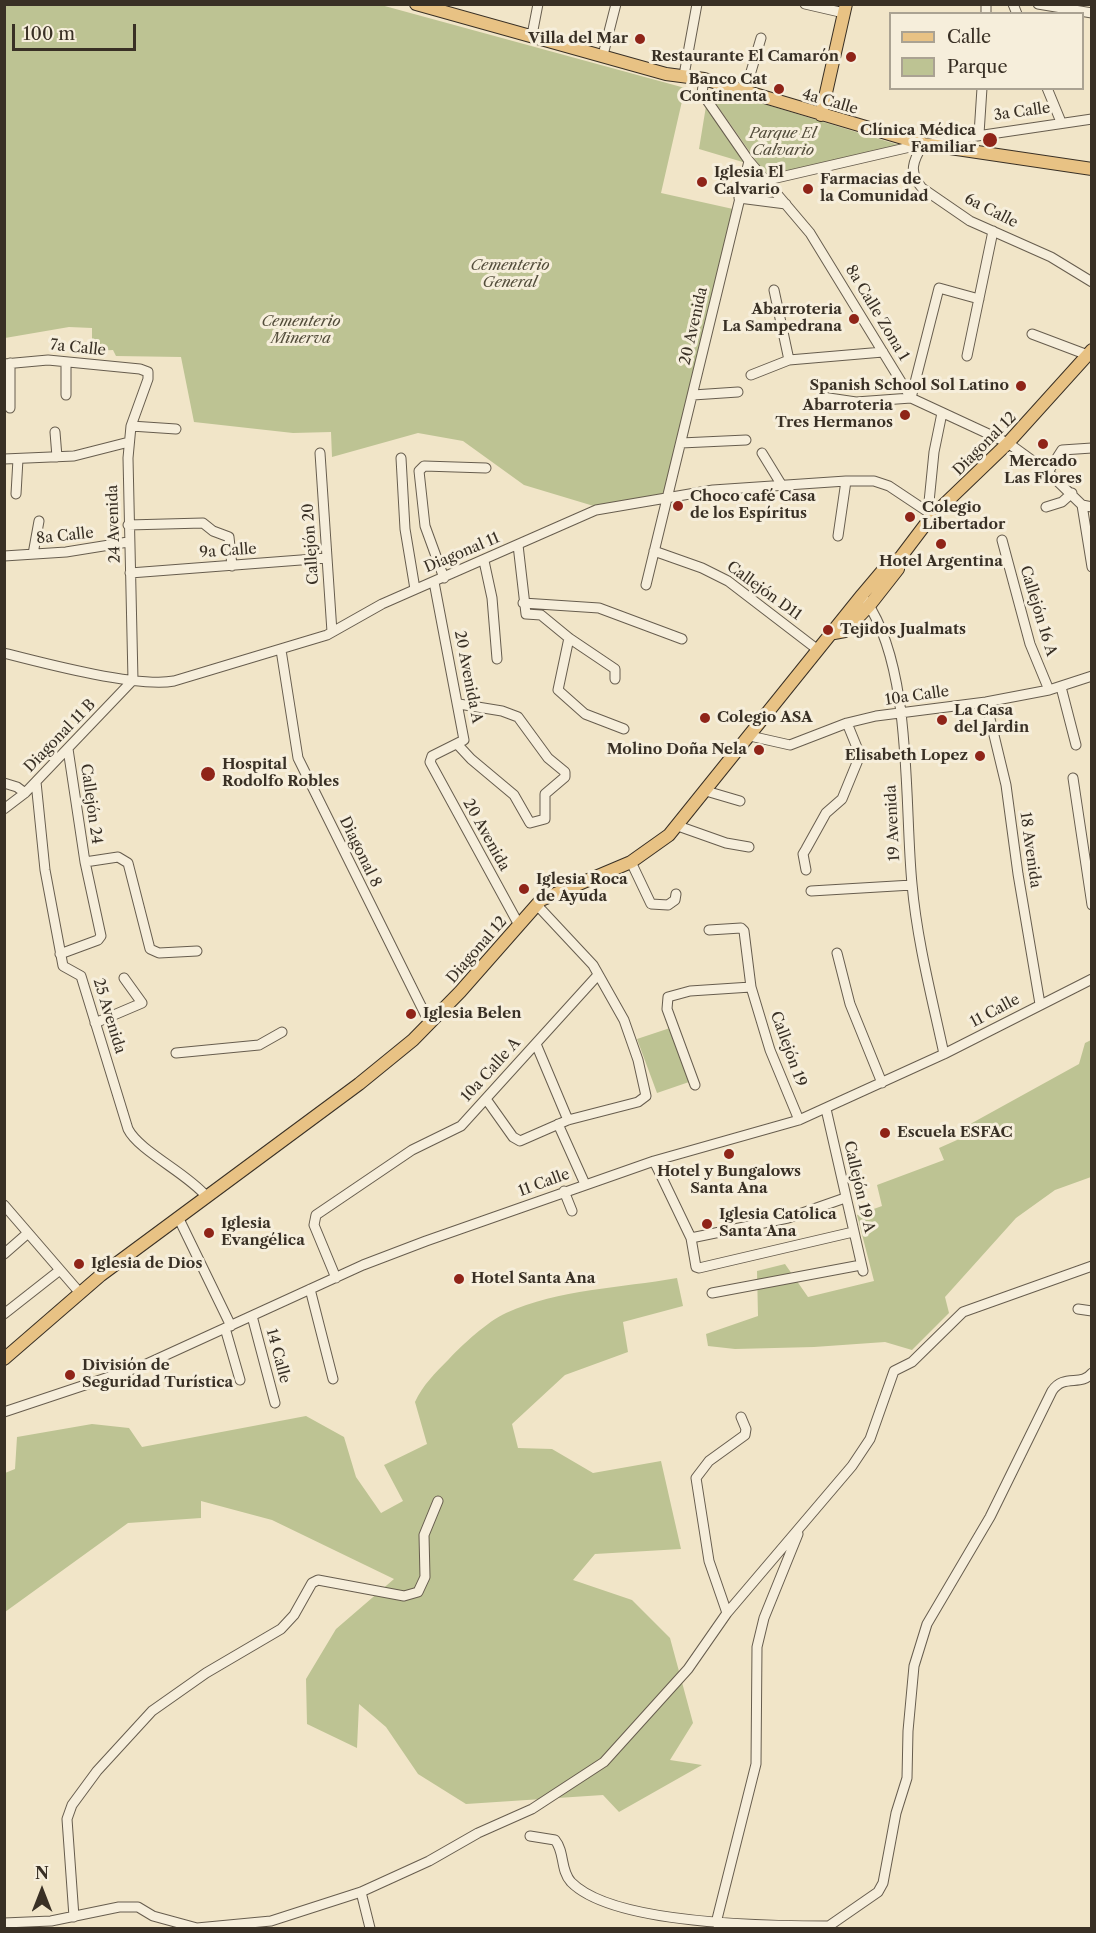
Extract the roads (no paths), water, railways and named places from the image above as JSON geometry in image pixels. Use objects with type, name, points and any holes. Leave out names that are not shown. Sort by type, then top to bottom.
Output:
[{"type":"main road","name":"4a Calle","points":[[416,4],[446,7],[604,51],[666,74],[704,79],[923,144],[1092,169]]},
{"type":"main road","points":[[821,115],[845,9]]},
{"type":"main road","name":"Diagonal 12","points":[[834,633],[845,631],[898,570],[900,558],[929,515],[1008,443],[1050,399],[1088,352]]},
{"type":"main road","name":"Diagonal 12","points":[[4,1359],[80,1293],[206,1196],[359,1084],[430,1024],[536,904],[562,889],[631,862],[657,845],[678,826],[889,563],[900,558]]},
{"type":"street","points":[[532,32],[538,4]]},
{"type":"street","points":[[604,51],[616,4]]},
{"type":"street","points":[[684,75],[698,4]]},
{"type":"street","points":[[805,4],[845,9]]},
{"type":"street","points":[[1038,4],[1063,6],[1092,13]]},
{"type":"street","points":[[745,92],[761,38]]},
{"type":"street","name":"8a Calle Zona 1","points":[[704,79],[702,93],[748,161],[810,232],[911,398]]},
{"type":"street","points":[[980,134],[982,90]]},
{"type":"street","points":[[1048,90],[1061,122]]},
{"type":"street","name":"3a Calle","points":[[742,186],[923,144],[1092,119]]},
{"type":"street","name":"6a Calle","points":[[923,144],[912,166],[915,181],[970,220],[1052,257],[1092,282]]},
{"type":"street","name":"20 Avenida","points":[[646,585],[748,161]]},
{"type":"street","points":[[739,198],[786,204]]},
{"type":"street","points":[[967,356],[993,231]]},
{"type":"street","points":[[911,398],[939,288],[979,299]]},
{"type":"street","points":[[774,290],[789,360]]},
{"type":"street","points":[[1032,334],[1088,352]]},
{"type":"street","points":[[751,375],[789,360],[884,352]]},
{"type":"street","name":"7a Calle","points":[[7,364],[48,360],[140,369],[148,372]]},
{"type":"street","points":[[66,363],[66,395]]},
{"type":"street","points":[[7,364],[10,408]]},
{"type":"street","name":"24 Avenida","points":[[133,680],[128,542],[129,442],[131,426],[148,379],[148,372]]},
{"type":"street","points":[[693,395],[738,392]]},
{"type":"street","points":[[822,397],[856,402],[911,398],[1008,443],[1088,505],[1092,567]]},
{"type":"street","points":[[929,515],[934,452],[942,413]]},
{"type":"street","points":[[131,426],[176,429]]},
{"type":"street","points":[[56,432],[57,457]]},
{"type":"street","points":[[681,443],[746,440]]},
{"type":"street","points":[[4,459],[82,455],[129,442]]},
{"type":"street","points":[[1048,472],[1062,450],[1092,448]]},
{"type":"street","name":"Callejón 20","points":[[320,453],[332,632]]},
{"type":"street","points":[[762,453],[781,484]]},
{"type":"street","points":[[401,458],[405,530],[415,589]]},
{"type":"street","points":[[16,494],[18,459]]},
{"type":"street","points":[[444,578],[424,526],[419,471],[424,466],[486,468]]},
{"type":"street","points":[[838,536],[846,481]]},
{"type":"street","name":"Diagonal 11","points":[[4,653],[133,680],[156,683],[174,681],[281,650],[332,632],[382,604],[591,512],[666,498],[781,484],[846,481],[882,484],[901,492],[929,515]]},
{"type":"street","points":[[1046,507],[1062,502],[1072,493]]},
{"type":"street","points":[[33,554],[39,521]]},
{"type":"street","points":[[128,525],[204,523],[213,531],[229,537],[232,566]]},
{"type":"street","name":"Callejón 16 A","points":[[1002,540],[1030,644],[1049,690]]},
{"type":"street","name":"8a Calle","points":[[4,556],[128,542]]},
{"type":"street","points":[[518,546],[526,614],[541,615],[569,638],[615,669],[615,679]]},
{"type":"street","name":"Callejón D11","points":[[654,551],[702,568],[728,581],[818,650]]},
{"type":"street","name":"9a Calle","points":[[130,573],[327,558]]},
{"type":"street","points":[[483,561],[492,598],[497,659]]},
{"type":"street","name":"20 Avenida A","points":[[430,758],[464,740],[459,704],[434,582]]},
{"type":"street","name":"19 Avenida","points":[[862,595],[869,606],[884,644],[901,711],[912,885],[920,945],[944,1054]]},
{"type":"street","points":[[524,603],[599,608],[682,639]]},
{"type":"street","points":[[569,638],[558,690],[585,714],[624,729]]},
{"type":"street","name":"Diagonal 8","points":[[281,650],[298,758],[430,1024]]},
{"type":"street","name":"10a Calle","points":[[750,736],[790,745],[847,723],[901,711],[986,702],[1049,690],[1092,676]]},
{"type":"street","name":"Diagonal 11 B","points":[[4,809],[36,782],[133,680]]},
{"type":"street","points":[[1061,687],[1076,745]]},
{"type":"street","name":"18 Avenida","points":[[986,702],[1006,785],[1040,1004]]},
{"type":"street","points":[[458,745],[467,756],[514,795],[530,823],[545,819],[545,794],[565,777],[565,772],[548,758],[518,717],[502,711],[459,704]]},
{"type":"street","points":[[806,870],[803,854],[830,807],[842,799],[858,760],[858,750],[847,723]]},
{"type":"street","name":"Callejón 24","points":[[60,954],[100,938],[85,862],[68,749]]},
{"type":"street","name":"20 Avenida","points":[[430,758],[444,791],[519,925]]},
{"type":"street","points":[[1073,778],[1092,905]]},
{"type":"street","points":[[36,782],[45,870],[60,954]]},
{"type":"street","points":[[4,783],[17,787],[25,793]]},
{"type":"street","points":[[706,791],[740,801]]},
{"type":"street","points":[[678,826],[726,843],[749,847]]},
{"type":"street","name":"Callejón 24","points":[[85,862],[118,857],[128,863],[150,949],[159,953],[197,951]]},
{"type":"street","points":[[631,862],[651,904],[668,905],[675,900],[676,894]]},
{"type":"street","points":[[811,891],[912,885]]},
{"type":"street","points":[[486,1099],[517,1141],[568,1120],[638,1102],[646,1096],[641,1068],[624,1020],[590,962],[536,904]]},
{"type":"street","name":"Callejón 19","points":[[709,930],[741,928],[744,931],[751,987],[770,1050],[799,1120]]},
{"type":"street","points":[[837,953],[849,1004],[882,1083]]},
{"type":"street","name":"25 Avenida","points":[[60,954],[64,968],[81,976],[130,1133],[192,1181],[206,1196]]},
{"type":"street","name":"10a Calle A","points":[[336,1278],[314,1225],[314,1218],[319,1212],[412,1150],[458,1128],[597,976]]},
{"type":"street","points":[[95,1023],[142,1003],[124,978]]},
{"type":"street","name":"11 Calle","points":[[4,1412],[115,1377],[389,1255],[564,1191],[654,1161],[755,1135],[799,1120],[944,1054],[1092,980]]},
{"type":"street","points":[[695,1085],[667,1009],[668,997],[690,991],[751,987]]},
{"type":"street","points":[[176,1053],[259,1045],[282,1032]]},
{"type":"street","points":[[536,1044],[568,1120]]},
{"type":"street","name":"Callejón 19 A","points":[[712,1293],[805,1274],[862,1268],[826,1109]]},
{"type":"street","points":[[558,1124],[585,1184]]},
{"type":"street","points":[[654,1161],[691,1238],[696,1267],[709,1267],[853,1232]]},
{"type":"street","points":[[564,1191],[572,1211]]},
{"type":"street","points":[[691,1238],[788,1218],[846,1198]]},
{"type":"street","points":[[4,1205],[80,1293]]},
{"type":"street","points":[[178,1217],[228,1327],[240,1380]]},
{"type":"street","points":[[4,1254],[28,1233]]},
{"type":"street","points":[[4,1923],[74,1917],[119,1907],[138,1907],[153,1916],[197,1928],[271,1921],[361,1892],[429,1861],[478,1833],[532,1809],[604,1762],[688,1669],[727,1613],[837,1487],[870,1439],[894,1371],[912,1362],[963,1312],[1092,1266]]},
{"type":"street","points":[[4,1314],[60,1270]]},
{"type":"street","points":[[310,1289],[333,1379]]},
{"type":"street","points":[[1078,1309],[1092,1311]]},
{"type":"street","name":"14 Calle","points":[[252,1316],[275,1403]]},
{"type":"street","points":[[530,1836],[555,1840],[562,1851],[565,1872],[579,1889],[622,1908],[716,1923],[827,1927],[879,1892],[883,1883],[896,1813],[907,1778],[908,1731],[914,1666],[927,1624],[990,1517],[1052,1391],[1063,1381],[1091,1377]]},
{"type":"street","points":[[727,1613],[709,1561],[696,1478],[709,1461],[745,1435],[746,1429],[741,1417]]},
{"type":"street","points":[[74,1917],[67,1819],[72,1805],[97,1771],[152,1711],[206,1673],[281,1629],[294,1616],[312,1582],[318,1580],[404,1596],[418,1592],[425,1577],[424,1535],[438,1501]]},
{"type":"street","points":[[716,1923],[756,1764],[757,1647],[765,1618],[800,1528]]},
{"type":"street","points":[[361,1892],[370,1929]]},
{"type":"place","name":"Villa del Mar","points":[[640,39]]},
{"type":"place","name":"Restaurante El Camarón","points":[[851,57]]},
{"type":"place","name":"Banco Cat Continenta","points":[[779,89]]},
{"type":"place","name":"Clínica Médica Familiar","points":[[990,140]]},
{"type":"place","name":"Iglesia El Calvario","points":[[702,182]]},
{"type":"place","name":"Farmacias de la Comunidad","points":[[808,189]]},
{"type":"place","name":"Abarroteria La Sampedrana","points":[[854,319]]},
{"type":"place","name":"Spanish School Sol Latino","points":[[1021,386]]},
{"type":"place","name":"Abarroteria Tres Hermanos","points":[[905,415]]},
{"type":"place","name":"Mercado Las Flores","points":[[1043,444]]},
{"type":"place","name":"Choco café Casa de los Espíritus","points":[[678,506]]},
{"type":"place","name":"Colegio Libertador","points":[[910,517]]},
{"type":"place","name":"Hotel Argentina","points":[[941,544]]},
{"type":"place","name":"Tejidos Jualmats","points":[[828,630]]},
{"type":"place","name":"Colegio ASA","points":[[705,718]]},
{"type":"place","name":"La Casa del Jardin","points":[[942,720]]},
{"type":"place","name":"Molino Doña Nela","points":[[759,750]]},
{"type":"place","name":"Elisabeth Lopez","points":[[980,756]]},
{"type":"place","name":"Hospital Rodolfo Robles","points":[[208,774]]},
{"type":"place","name":"Iglesia Roca de Ayuda","points":[[524,889]]},
{"type":"place","name":"Iglesia Belen","points":[[411,1014]]},
{"type":"place","name":"Escuela ESFAC","points":[[885,1133]]},
{"type":"place","name":"Hotel y Bungalows Santa Ana","points":[[729,1154]]},
{"type":"place","name":"Iglesia Catolica Santa Ana","points":[[707,1224]]},
{"type":"place","name":"Iglesia Evangélica","points":[[209,1233]]},
{"type":"place","name":"Iglesia de Dios","points":[[79,1264]]},
{"type":"place","name":"Hotel Santa Ana","points":[[459,1279]]},
{"type":"place","name":"División de Seguridad Turística","points":[[70,1375]]},
{"type":"park label","name":"Parque El Calvario","points":[[783,142]]},
{"type":"park label","name":"Cementerio General","points":[[510,274]]},
{"type":"park label","name":"Cementerio Minerva","points":[[301,330]]}]
